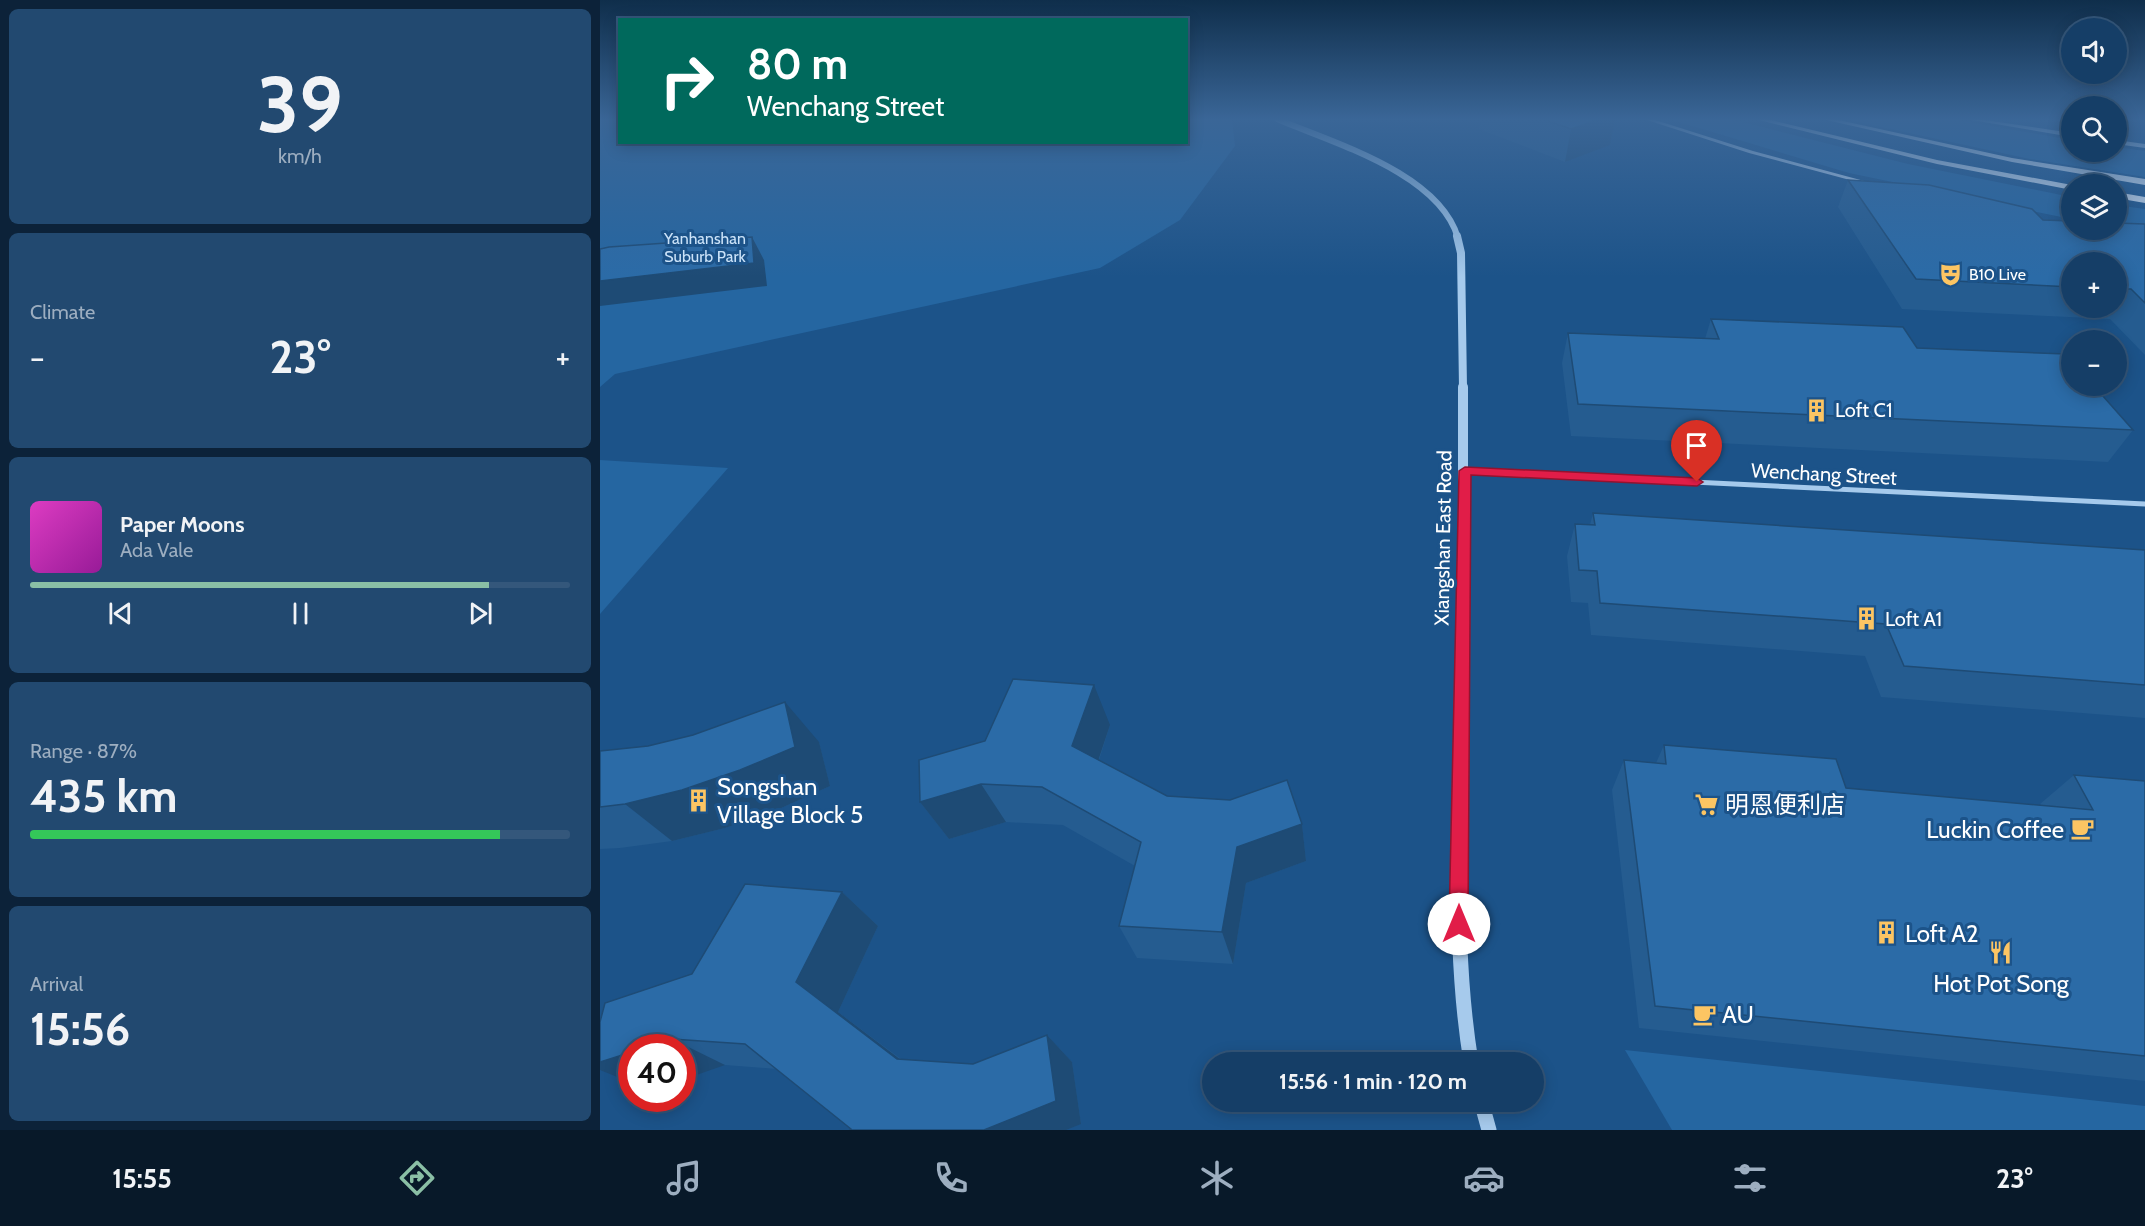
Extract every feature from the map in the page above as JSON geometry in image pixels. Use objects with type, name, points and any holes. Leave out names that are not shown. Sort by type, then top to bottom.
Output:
[{"type":"main road","points":[[1827,172],[1885,187]]},
{"type":"main road","points":[[1988,172],[2061,186]]},
{"type":"main road","points":[[2083,172],[2145,182]]},
{"type":"main road","points":[[2127,197],[2145,200]]},
{"type":"street","name":"Xiangshan East Road","points":[[1390,172],[1416,184],[1438,201],[1455,226],[1461,253],[1465,471],[1458,907],[1463,1013],[1469,1052]]},
{"type":"street","name":"Wenchang Street","points":[[1465,471],[2145,504]]},
{"type":"street","points":[[1484,1112],[1489,1130]]},
{"type":"green space","name":"Yanhanshan Suburb Park","points":[[600,172],[1216,172],[1180,220],[1100,268],[615,374],[600,387]]},
{"type":"green space","points":[[1845,172],[1946,172],[2061,195],[2061,217]]},
{"type":"green space","points":[[2111,172],[2145,172],[2145,177]]},
{"type":"green space","points":[[2127,207],[2145,209],[2145,232],[2127,229]]},
{"type":"green space","points":[[600,460],[728,468],[600,614]]},
{"type":"green space","points":[[1625,1050],[2145,1106],[2145,1130],[1672,1130]]},
{"type":"building","points":[[1848,180],[1929,185],[2032,209],[2043,220],[2061,221],[2061,240],[2127,240],[2127,223],[2145,224],[2145,303],[2131,289],[2127,289],[2127,252],[2061,252],[2061,286],[1916,279]]},
{"type":"building","points":[[752,237],[754,263],[600,281],[600,249]]},
{"type":"building","points":[[1711,319],[1903,327],[1917,348],[2061,354],[2061,396],[2103,396],[2133,430],[1578,404],[1568,333],[1719,339]]},
{"type":"building","name":"Loft A1","points":[[1593,513],[2145,550],[2145,685],[1904,666],[1886,624],[1600,603],[1597,571],[1579,570],[1575,524],[1595,525]]},
{"type":"building","points":[[1013,679],[1094,685],[1072,746],[1167,796],[1230,800],[1287,780],[1302,824],[1237,847],[1222,932],[1119,926],[1141,842],[1042,787],[981,784],[920,802],[919,760],[985,741]]},
{"type":"building","points":[[785,702],[795,747],[740,770],[682,790],[625,804],[600,807],[600,751],[648,746],[693,735]]},
{"type":"building","name":"Loft A2","points":[[1664,745],[1836,759],[1846,788],[2093,810],[2074,775],[2145,781],[2145,1056],[1655,1006],[1624,760],[1666,764]]},
{"type":"building","points":[[745,884],[842,892],[796,982],[897,1059],[973,1064],[1047,1035],[1056,1101],[984,1130],[850,1130],[745,1044],[696,1041],[696,1034],[618,1034],[618,1056],[600,1062],[600,1022],[605,1003],[692,974]]},
{"type":"place","name":"B10 Live","points":[[1951,274]]},
{"type":"place","name":"Loft C1","points":[[1817,410]]},
{"type":"place","name":"Loft A1","points":[[1867,619]]},
{"type":"place","name":"Songshan Village Block 5","points":[[699,800]]},
{"type":"place","name":"明恩便利店","points":[[1707,804]]},
{"type":"place","name":"Luckin Coffee","points":[[2082,829]]},
{"type":"place","name":"Loft A2","points":[[1887,933]]},
{"type":"place","name":"Hot Pot Song","points":[[2001,953]]},
{"type":"place","name":"AU","points":[[1704,1014]]},
{"type":"route","points":[[1459,924],[1465,471],[1697,482]]}]
